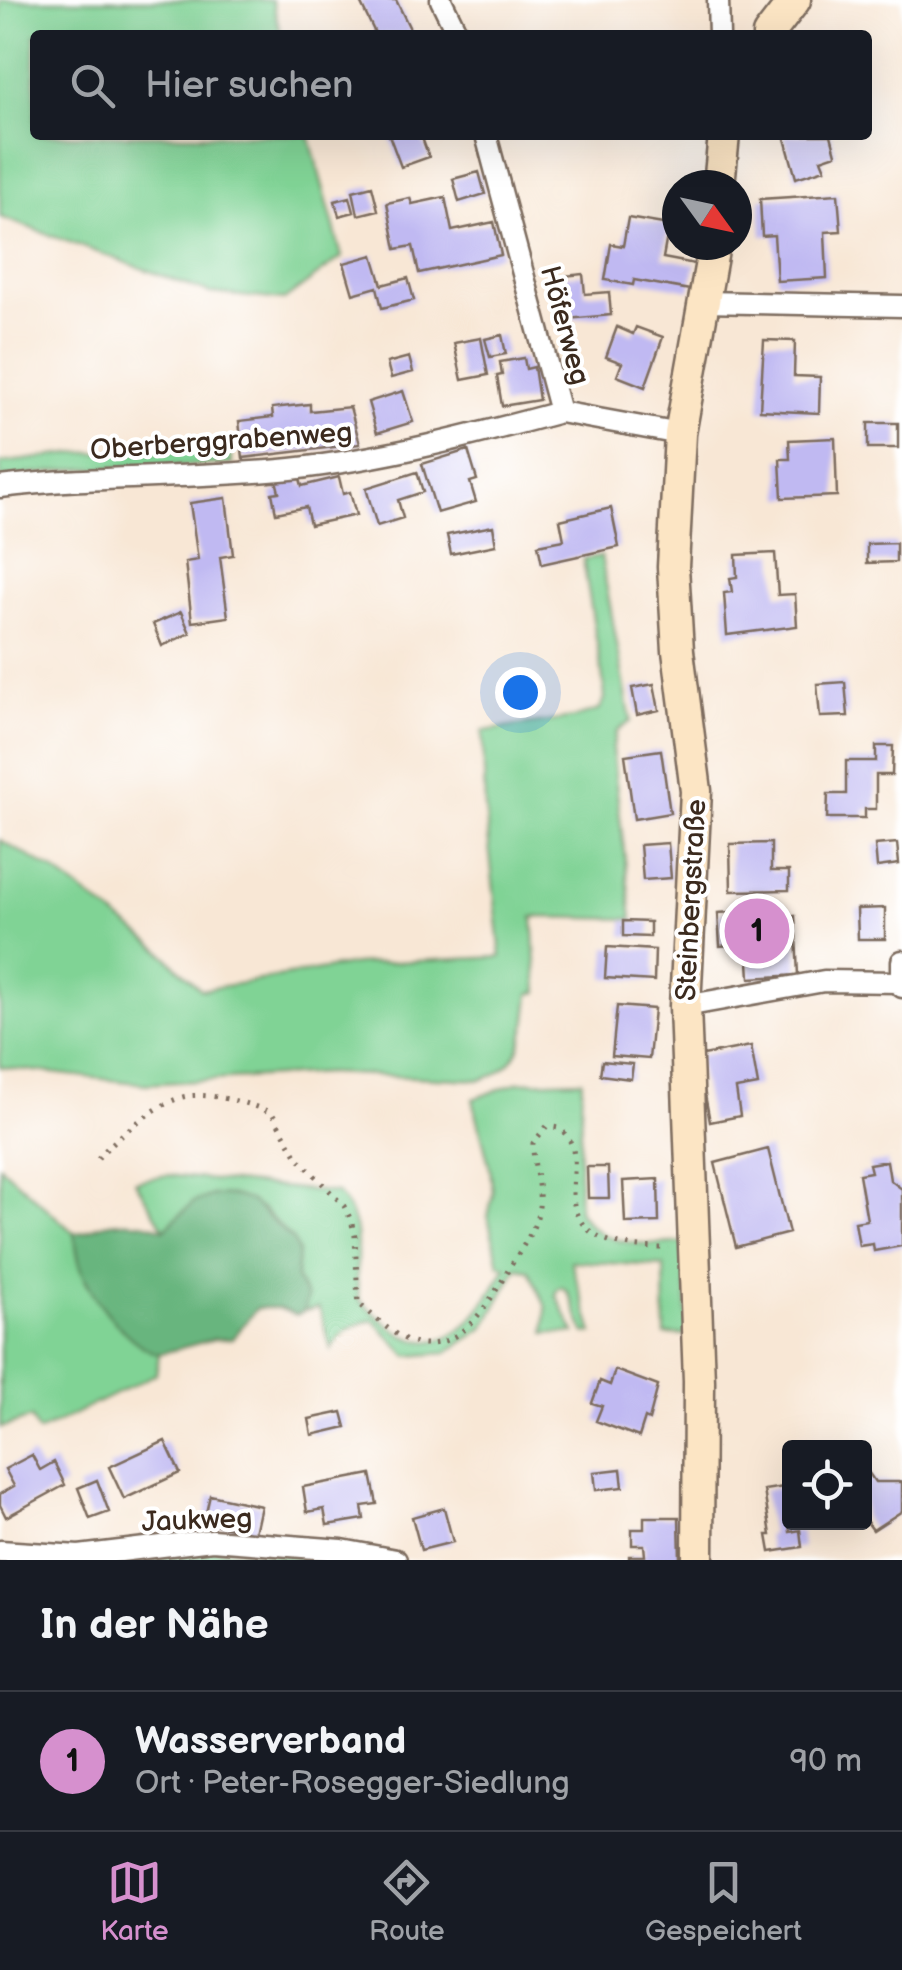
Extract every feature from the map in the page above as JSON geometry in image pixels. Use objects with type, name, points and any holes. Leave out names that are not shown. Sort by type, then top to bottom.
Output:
[{"type":"main road","points":[[772,30],[795,0]]},
{"type":"main road","points":[[721,170],[724,140]]},
{"type":"main road","name":"Steinbergstraße","points":[[698,1560],[699,1381],[684,1006],[696,791],[673,583],[680,434],[711,260]]},
{"type":"street","points":[[442,0],[456,30]]},
{"type":"street","points":[[718,0],[720,30]]},
{"type":"street","name":"Höferweg","points":[[487,140],[560,412],[680,434]]},
{"type":"street","points":[[704,302],[902,306]]},
{"type":"street","name":"Oberberggrabenweg","points":[[0,487],[78,478],[291,469],[443,444],[560,412]]},
{"type":"street","points":[[684,1006],[824,980],[901,976]]},
{"type":"street","name":"Jaukweg","points":[[0,1551],[79,1556],[212,1540],[342,1550],[396,1560]]},
{"type":"path","points":[[98,1158],[128,1130],[174,1100],[188,1096],[230,1101],[272,1113],[298,1158],[344,1206],[351,1220],[358,1303],[396,1334],[418,1343],[438,1343],[458,1335],[472,1325],[496,1290],[538,1213],[533,1144],[547,1126],[559,1128],[570,1140],[575,1164],[575,1210],[596,1234],[628,1247],[694,1246]]},
{"type":"green space","points":[[0,0],[272,0],[280,30],[30,30],[30,140],[310,140],[342,257],[284,300],[210,293],[0,217]]},
{"type":"green space","points":[[230,449],[232,464],[78,469],[0,478],[0,463],[77,453]]},
{"type":"green space","points":[[601,556],[631,721],[617,731],[612,749],[632,919],[533,917],[538,992],[530,994],[520,1047],[505,1067],[480,1080],[327,1073],[145,1084],[0,1067],[0,840],[53,870],[158,948],[201,990],[355,964],[501,957],[485,807],[483,731],[573,718],[599,710],[605,699],[604,686],[583,559]]},
{"type":"green space","points":[[582,1080],[578,1210],[588,1223],[611,1238],[654,1244],[684,1242],[688,1335],[665,1335],[664,1266],[571,1261],[593,1333],[585,1333],[568,1292],[562,1287],[556,1295],[575,1333],[545,1333],[546,1307],[529,1270],[517,1268],[484,1328],[446,1353],[408,1356],[373,1320],[348,1329],[331,1349],[319,1308],[304,1311],[307,1298],[296,1278],[298,1252],[262,1209],[194,1202],[164,1229],[135,1181],[167,1175],[337,1193],[347,1207],[356,1233],[360,1301],[405,1336],[439,1340],[467,1323],[506,1266],[499,1264],[488,1217],[493,1193],[490,1169],[473,1099],[519,1082]]},
{"type":"green space","points":[[0,1166],[74,1233],[86,1281],[102,1304],[133,1339],[159,1354],[156,1374],[38,1432],[31,1418],[0,1428]]},
{"type":"green space","points":[[212,1195],[250,1200],[293,1240],[298,1252],[296,1278],[307,1298],[304,1311],[296,1315],[278,1308],[257,1308],[232,1339],[214,1339],[159,1354],[148,1350],[116,1324],[99,1301],[81,1269],[74,1233],[122,1222],[164,1229],[194,1202]]},
{"type":"green space","points":[[192,1548],[356,1560],[104,1560]]},
{"type":"building","points":[[359,0],[396,0],[411,30],[374,30]]},
{"type":"building","points":[[391,140],[423,140],[429,157],[401,167]]},
{"type":"building","points":[[785,140],[832,140],[836,154],[821,159],[825,169],[796,178]]},
{"type":"building","points":[[479,172],[485,194],[459,202],[453,179]]},
{"type":"building","points":[[372,186],[378,210],[358,215],[353,191]]},
{"type":"building","points":[[838,194],[841,231],[825,232],[827,278],[777,281],[774,235],[762,236],[760,199]]},
{"type":"building","points":[[350,197],[354,212],[339,216],[335,201]]},
{"type":"building","points":[[445,197],[452,231],[494,222],[501,255],[419,273],[413,246],[396,249],[387,203],[410,198],[412,204]]},
{"type":"building","points":[[628,218],[662,224],[662,260],[695,264],[690,290],[634,280],[633,285],[605,280],[611,244],[623,246]]},
{"type":"building","points":[[373,255],[382,285],[408,278],[414,300],[382,308],[377,287],[353,294],[344,263]]},
{"type":"building","points":[[583,274],[585,294],[609,292],[611,315],[567,319],[563,276]]},
{"type":"building","points":[[617,327],[633,334],[636,327],[663,337],[645,387],[617,376],[622,363],[606,357]]},
{"type":"building","points":[[502,335],[506,354],[490,357],[485,339]]},
{"type":"building","points":[[481,338],[488,375],[462,380],[454,343]]},
{"type":"building","points":[[764,340],[795,341],[794,376],[820,377],[819,413],[760,410]]},
{"type":"building","points":[[409,357],[413,372],[391,378],[387,363]]},
{"type":"building","points":[[524,358],[526,369],[534,367],[539,400],[502,406],[497,376],[502,375],[500,362]]},
{"type":"building","points":[[403,391],[413,422],[377,433],[368,402]]},
{"type":"building","points":[[310,404],[310,411],[350,407],[360,444],[243,458],[239,421],[273,417],[272,408]]},
{"type":"building","points":[[868,423],[898,423],[898,448],[868,448]]},
{"type":"building","points":[[835,438],[837,496],[782,498],[780,459],[790,459],[789,440]]},
{"type":"building","points":[[468,450],[477,480],[470,482],[476,502],[437,513],[422,464]]},
{"type":"building","points":[[417,472],[423,492],[398,500],[403,518],[377,526],[366,488]]},
{"type":"building","points":[[299,475],[302,486],[339,477],[343,494],[350,492],[356,515],[310,525],[306,507],[276,513],[272,493],[279,492],[276,480]]},
{"type":"building","points":[[226,498],[233,555],[220,557],[228,617],[192,622],[185,562],[198,560],[190,503]]},
{"type":"building","points":[[611,508],[619,547],[542,564],[538,545],[564,540],[560,520]]},
{"type":"building","points":[[493,526],[496,545],[451,554],[447,535]]},
{"type":"building","points":[[896,543],[896,562],[867,563],[867,544]]},
{"type":"building","points":[[775,553],[778,595],[795,594],[797,626],[727,635],[724,593],[732,592],[730,578],[737,577],[736,555]]},
{"type":"building","points":[[181,612],[190,633],[162,646],[153,624]]},
{"type":"building","points":[[845,682],[848,716],[820,717],[817,684]]},
{"type":"building","points":[[654,684],[659,710],[637,715],[632,688]]},
{"type":"building","points":[[876,746],[893,746],[892,775],[876,775],[876,809],[865,809],[865,818],[827,818],[828,794],[846,794],[846,761],[876,761]]},
{"type":"building","points":[[661,750],[670,813],[634,819],[625,755]]},
{"type":"building","points":[[668,843],[671,878],[643,880],[640,845]]},
{"type":"building","points":[[771,843],[771,871],[789,871],[789,890],[731,891],[730,844]]},
{"type":"building","points":[[897,843],[899,864],[877,867],[875,845]]},
{"type":"building","points":[[885,908],[885,939],[858,939],[857,909]]},
{"type":"building","points":[[778,909],[779,918],[795,916],[798,975],[750,978],[748,944],[720,946],[718,913]]},
{"type":"building","points":[[623,921],[650,922],[650,937],[623,936]]},
{"type":"building","points":[[607,947],[655,950],[654,981],[605,978]]},
{"type":"building","points":[[617,1006],[654,1009],[649,1059],[612,1056]]},
{"type":"building","points":[[751,1046],[758,1085],[736,1089],[740,1116],[710,1122],[698,1056]]},
{"type":"building","points":[[602,1061],[633,1064],[631,1079],[600,1075]]},
{"type":"building","points":[[768,1149],[789,1233],[736,1247],[715,1163]]},
{"type":"building","points":[[887,1161],[890,1180],[902,1189],[902,1246],[874,1251],[873,1244],[859,1246],[855,1222],[867,1220],[859,1174],[871,1172],[869,1164]]},
{"type":"building","points":[[587,1167],[608,1167],[609,1198],[588,1198]]},
{"type":"building","points":[[658,1179],[659,1222],[625,1223],[623,1181]]},
{"type":"building","points":[[615,1370],[658,1386],[649,1420],[645,1418],[639,1437],[596,1421],[602,1406],[592,1403],[600,1381],[610,1385]]},
{"type":"building","points":[[342,1412],[346,1427],[312,1435],[309,1419]]},
{"type":"building","points":[[165,1441],[180,1473],[124,1499],[109,1467]]},
{"type":"building","points":[[32,1455],[40,1470],[54,1462],[65,1485],[6,1517],[0,1494],[14,1486],[5,1469]]},
{"type":"building","points":[[621,1469],[623,1487],[596,1490],[594,1472]]},
{"type":"building","points":[[371,1474],[377,1504],[362,1506],[364,1519],[327,1525],[324,1509],[307,1512],[303,1487]]},
{"type":"building","points":[[872,1478],[875,1482],[902,1482],[902,1511],[873,1530]]},
{"type":"building","points":[[97,1480],[109,1512],[90,1519],[78,1488]]},
{"type":"building","points":[[782,1487],[782,1530],[800,1530],[802,1547],[770,1552],[764,1490]]},
{"type":"building","points":[[210,1495],[261,1506],[255,1533],[204,1522]]},
{"type":"building","points":[[444,1508],[453,1542],[421,1550],[412,1517]]},
{"type":"building","points":[[644,1517],[679,1517],[680,1560],[629,1560],[629,1556],[645,1556],[644,1545],[632,1545],[632,1529],[644,1529]]},
{"type":"place","name":"Wasserverband","points":[[757,931]]}]
